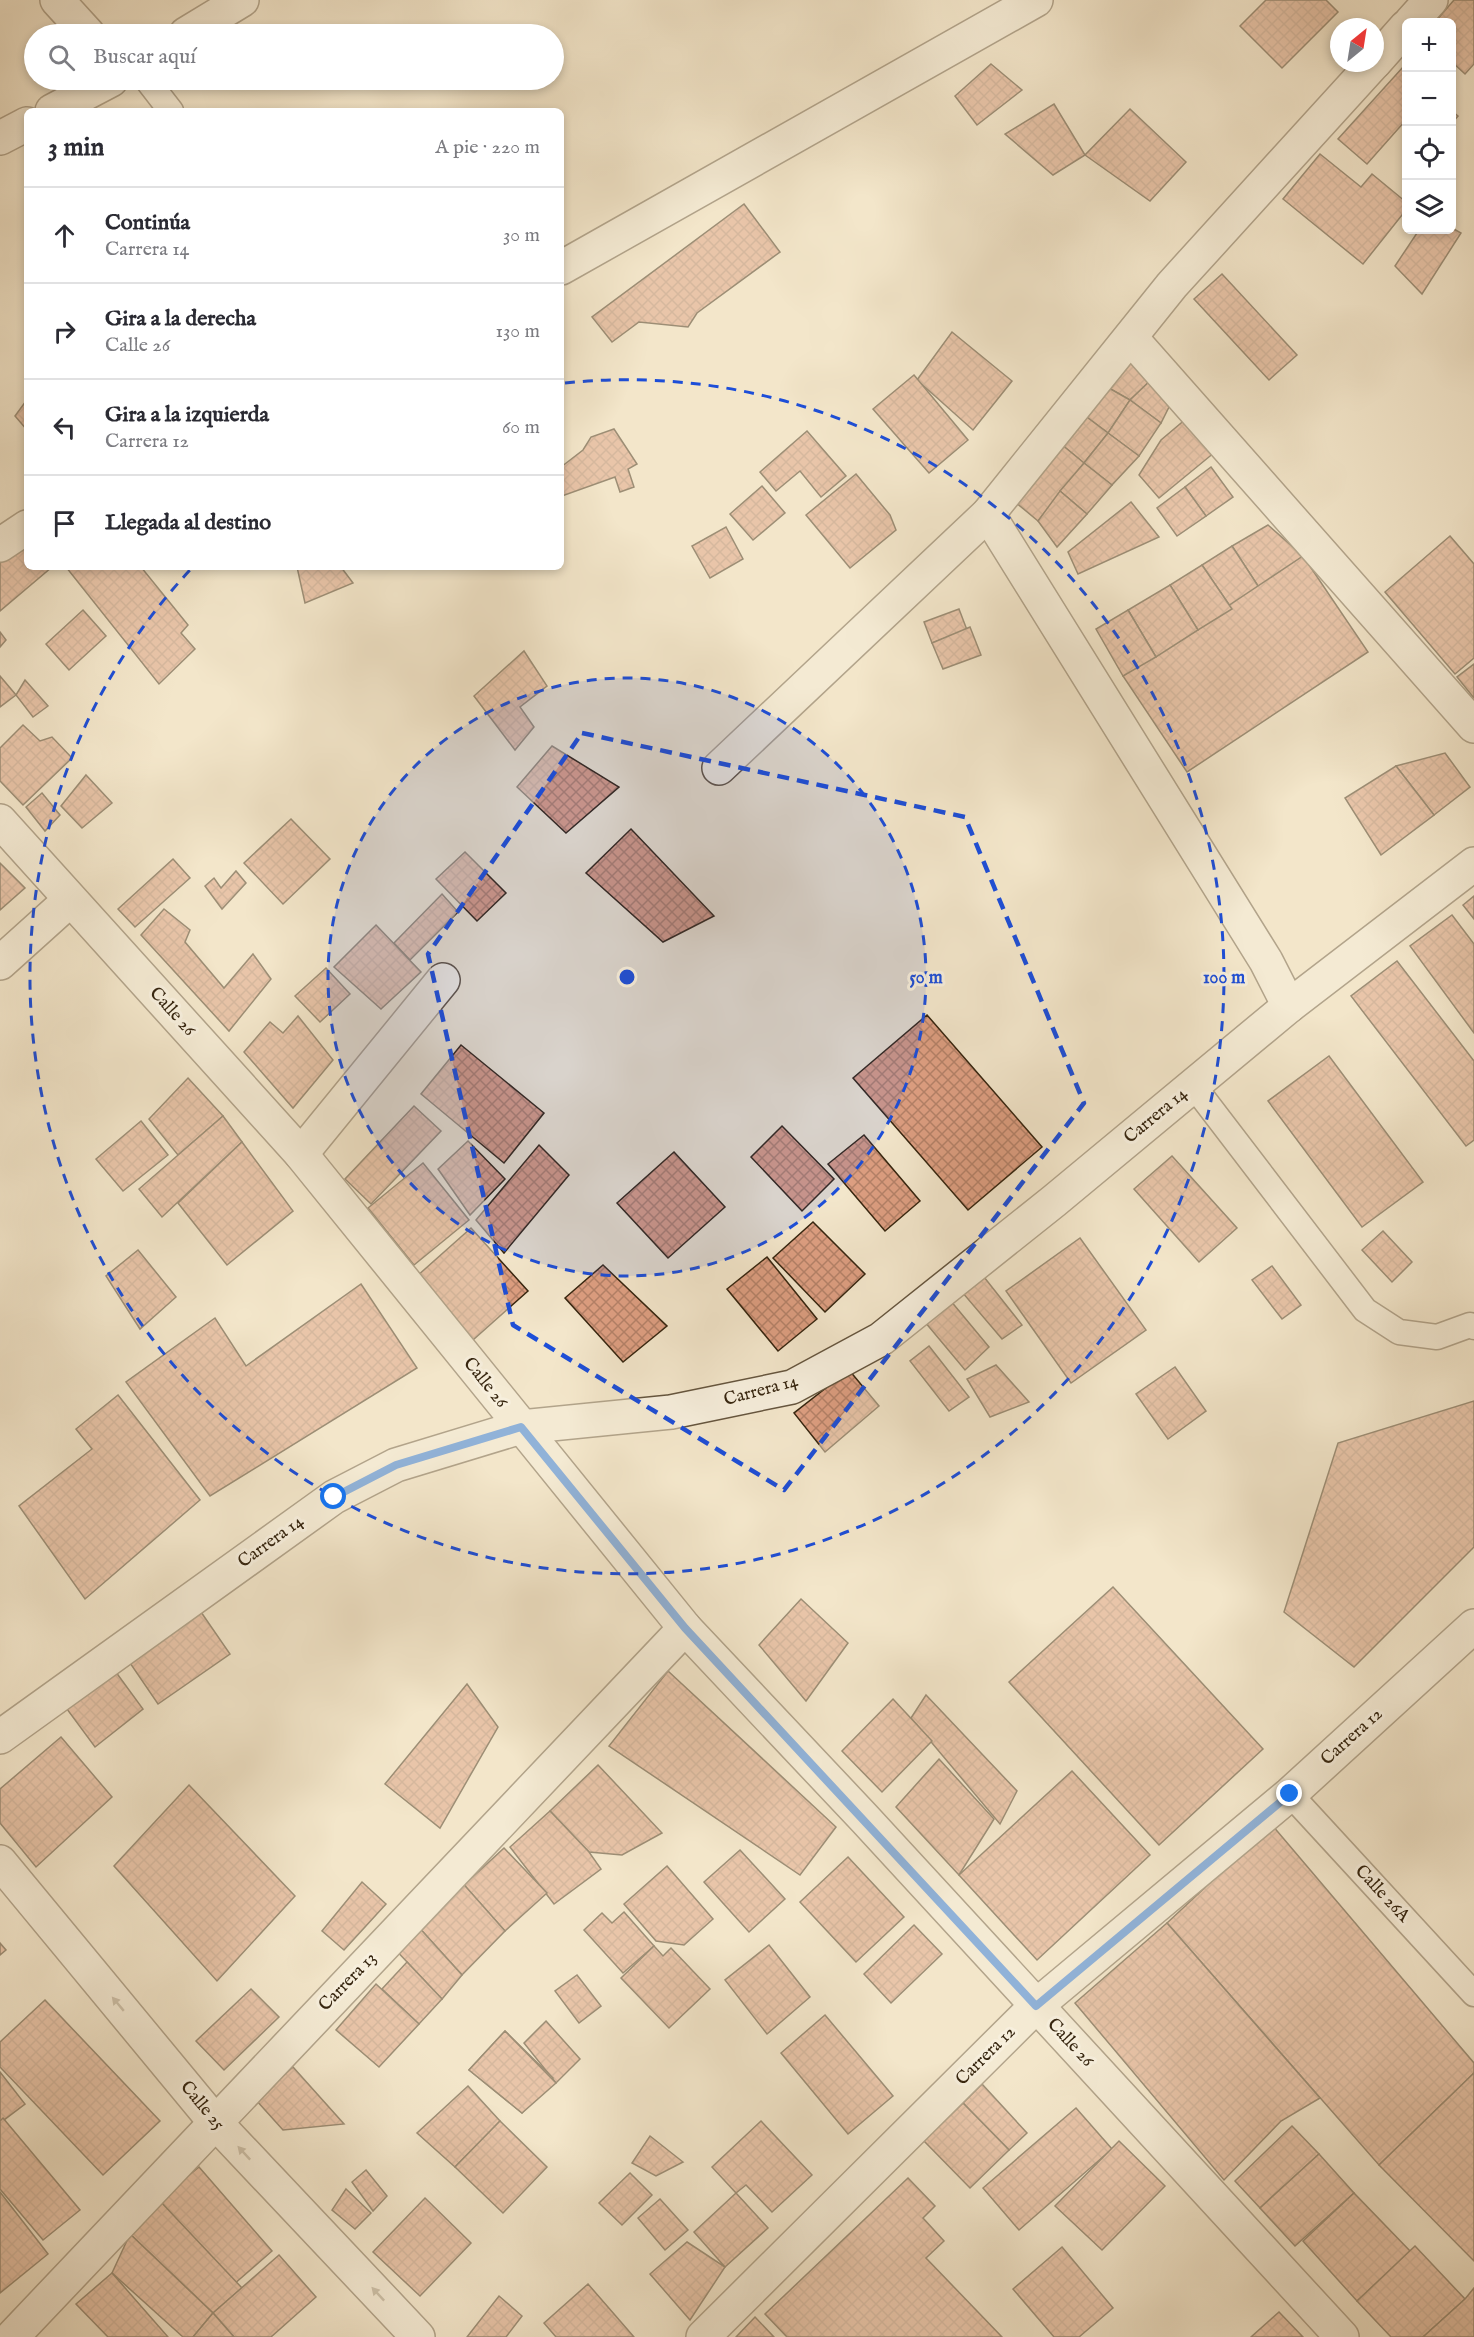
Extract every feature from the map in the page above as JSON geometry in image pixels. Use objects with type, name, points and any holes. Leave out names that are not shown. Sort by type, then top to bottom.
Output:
[{"type":"street","points":[[57,0],[79,24]]},
{"type":"street","points":[[202,24],[242,0]]},
{"type":"street","points":[[564,266],[1036,0]]},
{"type":"street","points":[[1415,18],[1431,0]]},
{"type":"street","points":[[1384,51],[1402,32]]},
{"type":"street","points":[[719,768],[988,514],[1172,285],[1365,72]]},
{"type":"street","points":[[58,108],[92,90]]},
{"type":"street","points":[[0,138],[24,126]]},
{"type":"street","points":[[1131,338],[1474,726]]},
{"type":"street","points":[[988,514],[1266,961],[1289,1006]]},
{"type":"street","points":[[0,544],[24,529]]},
{"type":"street","name":"Calle 26","points":[[0,821],[301,1154],[685,1628],[1342,2337]]},
{"type":"street","name":"Carrera 14","points":[[0,1737],[334,1497],[396,1465],[521,1427],[671,1412],[792,1387],[881,1339],[1054,1201],[1289,1006],[1474,864]]},
{"type":"street","points":[[0,963],[70,900]]},
{"type":"street","points":[[301,1154],[442,980]]},
{"type":"street","name":"Carrera 12","points":[[703,2337],[1036,2006],[1290,1794],[1474,1626]]},
{"type":"street","name":"Carrera 13","points":[[12,2337],[685,1628]]},
{"type":"street","name":"Calle 25","points":[[0,1862],[215,2122],[418,2337]]},
{"type":"lane","points":[[155,90],[169,108]]},
{"type":"lane","points":[[1193,1085],[1365,1310],[1399,1332],[1437,1337],[1470,1326],[1474,1327]]},
{"type":"lane","name":"Calle 26A","points":[[1290,1794],[1474,1994]]},
{"type":"highlighted area","points":[[582,733],[965,817],[1084,1103],[784,1490],[513,1325],[428,954]]},
{"type":"building","points":[[1266,0],[1326,0],[1338,12],[1282,68],[1240,26]]},
{"type":"building","points":[[1454,0],[1474,0],[1474,64],[1465,74],[1456,66],[1456,18],[1438,18]]},
{"type":"building","points":[[991,64],[1022,90],[977,125],[955,96]]},
{"type":"building","points":[[1402,68],[1402,125],[1367,164],[1338,139]]},
{"type":"building","points":[[1054,104],[1085,155],[1053,175],[1005,134]]},
{"type":"building","points":[[1130,109],[1186,162],[1150,201],[1085,155]]},
{"type":"building","points":[[1320,154],[1361,187],[1372,174],[1402,199],[1402,215],[1363,264],[1283,199]]},
{"type":"building","points":[[744,204],[780,252],[697,313],[688,327],[639,322],[612,342],[592,317]]},
{"type":"building","points":[[1456,230],[1461,233],[1422,294],[1395,266],[1416,234],[1456,234]]},
{"type":"building","points":[[1222,274],[1297,355],[1269,380],[1194,299]]},
{"type":"building","points":[[952,332],[1012,381],[973,430],[917,380]]},
{"type":"building","points":[[1130,360],[1152,379],[1130,400],[1107,387]]},
{"type":"building","points":[[914,375],[968,440],[929,473],[873,409]]},
{"type":"building","points":[[1152,379],[1169,407],[1161,423],[1130,400]]},
{"type":"building","points":[[1107,387],[1130,400],[1108,433],[1084,415]]},
{"type":"building","points":[[1130,400],[1161,423],[1139,456],[1108,433]]},
{"type":"building","points":[[24,404],[24,426],[15,416]]},
{"type":"building","points":[[1084,415],[1108,433],[1084,463],[1061,444]]},
{"type":"building","points":[[1187,418],[1215,452],[1159,498],[1139,475],[1161,440]]},
{"type":"building","points":[[614,429],[637,464],[628,469],[634,487],[620,492],[615,477],[564,495],[564,465],[583,450],[591,437]]},
{"type":"building","points":[[807,431],[846,476],[821,497],[800,471],[776,491],[760,472]]},
{"type":"building","points":[[1108,433],[1139,456],[1112,485],[1084,463]]},
{"type":"building","points":[[1061,444],[1084,463],[1038,521],[1014,501]]},
{"type":"building","points":[[1084,463],[1112,485],[1087,514],[1060,491]]},
{"type":"building","points":[[1211,467],[1233,497],[1206,516],[1185,487]]},
{"type":"building","points":[[856,474],[890,515],[896,530],[850,568],[806,515]]},
{"type":"building","points":[[762,486],[785,513],[753,540],[730,514]]},
{"type":"building","points":[[1185,487],[1206,516],[1177,536],[1157,508]]},
{"type":"building","points":[[1060,491],[1087,514],[1057,547],[1038,521]]},
{"type":"building","points":[[1131,502],[1159,537],[1078,574],[1068,552]]},
{"type":"building","points":[[1268,525],[1303,556],[1260,589],[1232,546]]},
{"type":"building","points":[[726,527],[743,559],[710,578],[692,546]]},
{"type":"building","points":[[24,536],[24,570],[48,570],[0,611],[0,557]]},
{"type":"building","points":[[1450,536],[1474,564],[1474,658],[1455,674],[1385,592]]},
{"type":"building","points":[[1232,546],[1260,589],[1232,609],[1202,565]]},
{"type":"building","points":[[1303,556],[1368,652],[1187,772],[1123,676]]},
{"type":"building","points":[[1202,565],[1232,609],[1198,630],[1170,585]]},
{"type":"building","points":[[68,570],[143,570],[188,625],[181,633],[195,649],[159,684]]},
{"type":"building","points":[[298,570],[343,570],[353,583],[305,603]]},
{"type":"building","points":[[1170,585],[1198,630],[1156,657],[1128,610]]},
{"type":"building","points":[[959,609],[967,630],[932,643],[924,622]]},
{"type":"building","points":[[83,610],[106,636],[69,670],[46,644]]},
{"type":"building","points":[[1128,610],[1156,657],[1123,676],[1096,629]]},
{"type":"building","points":[[970,627],[981,655],[943,669],[932,643]]},
{"type":"building","points":[[0,632],[6,640],[0,647]]},
{"type":"building","points":[[524,651],[547,686],[520,707],[534,727],[515,750],[474,696]]},
{"type":"building","points":[[1474,664],[1474,698],[1457,677]]},
{"type":"building","points":[[0,676],[16,695],[0,707]]},
{"type":"building","points":[[25,680],[48,706],[33,717],[16,695]]},
{"type":"building","points":[[23,725],[40,741],[52,737],[72,758],[23,805],[0,781],[0,748]]},
{"type":"building","points":[[552,746],[619,787],[566,833],[517,787]]},
{"type":"building","points":[[1445,753],[1470,787],[1434,815],[1396,766]]},
{"type":"building","points":[[1396,766],[1434,815],[1381,855],[1345,798]]},
{"type":"building","points":[[86,775],[112,803],[82,828],[61,806]]},
{"type":"building","points":[[42,793],[60,815],[45,831],[26,807]]},
{"type":"building","points":[[291,819],[330,859],[283,904],[244,863]]},
{"type":"building","points":[[631,829],[714,916],[663,942],[586,873]]},
{"type":"building","points":[[465,852],[506,893],[477,921],[436,879]]},
{"type":"building","points":[[173,859],[190,878],[135,927],[118,909]]},
{"type":"building","points":[[0,863],[25,888],[0,910]]},
{"type":"building","points":[[236,871],[246,883],[222,909],[205,886],[214,878],[221,888]]},
{"type":"building","points":[[442,894],[458,912],[410,960],[394,943]]},
{"type":"building","points":[[1474,896],[1474,919],[1463,905]]},
{"type":"building","points":[[164,909],[190,930],[185,942],[224,988],[253,954],[271,979],[229,1031],[141,935]]},
{"type":"building","points":[[1452,915],[1474,944],[1474,1033],[1410,946]]},
{"type":"building","points":[[376,925],[421,972],[381,1009],[334,967]]},
{"type":"building","points":[[1397,961],[1474,1061],[1474,1140],[1466,1146],[1351,996]]},
{"type":"building","points":[[326,968],[350,994],[320,1022],[295,996]]},
{"type":"building","points":[[927,1015],[1042,1147],[968,1210],[853,1078]]},
{"type":"building","points":[[298,1016],[333,1060],[293,1108],[244,1052],[270,1022],[283,1033]]},
{"type":"building","points":[[461,1045],[544,1113],[504,1163],[421,1094]]},
{"type":"building","points":[[1329,1056],[1423,1182],[1362,1227],[1268,1101]]},
{"type":"building","points":[[188,1078],[223,1116],[178,1155],[149,1119]]},
{"type":"building","points":[[414,1106],[441,1131],[371,1204],[345,1179]]},
{"type":"building","points":[[223,1116],[242,1142],[162,1217],[139,1189]]},
{"type":"building","points":[[141,1121],[168,1155],[123,1191],[96,1159]]},
{"type":"building","points":[[782,1126],[834,1179],[802,1211],[751,1157]]},
{"type":"building","points":[[864,1135],[920,1201],[885,1231],[828,1164]]},
{"type":"building","points":[[468,1141],[505,1179],[470,1215],[438,1169]]},
{"type":"building","points":[[242,1142],[293,1211],[227,1265],[178,1203]]},
{"type":"building","points":[[539,1145],[569,1175],[504,1253],[476,1220]]},
{"type":"building","points":[[674,1152],[725,1207],[668,1258],[617,1203]]},
{"type":"building","points":[[1172,1156],[1237,1228],[1199,1262],[1134,1189]]},
{"type":"building","points":[[423,1163],[469,1220],[414,1265],[368,1208]]},
{"type":"building","points":[[813,1222],[865,1274],[825,1312],[773,1258]]},
{"type":"building","points":[[471,1228],[528,1291],[473,1340],[416,1277]]},
{"type":"building","points":[[1383,1231],[1412,1262],[1392,1282],[1362,1250]]},
{"type":"building","points":[[1080,1238],[1146,1330],[1071,1383],[1006,1291]]},
{"type":"building","points":[[138,1250],[176,1297],[140,1329],[106,1276]]},
{"type":"building","points":[[767,1257],[817,1319],[778,1351],[727,1289]]},
{"type":"building","points":[[603,1265],[667,1326],[623,1362],[565,1298]]},
{"type":"building","points":[[1272,1266],[1301,1305],[1282,1319],[1252,1280]]},
{"type":"building","points":[[984,1277],[1022,1325],[1002,1339],[962,1292]]},
{"type":"building","points":[[361,1284],[417,1368],[210,1496],[126,1382],[215,1318],[246,1366]]},
{"type":"building","points":[[950,1300],[989,1347],[965,1370],[925,1322]]},
{"type":"building","points":[[929,1346],[969,1397],[949,1411],[910,1361]]},
{"type":"building","points":[[996,1365],[1029,1402],[990,1417],[967,1379]]},
{"type":"building","points":[[1175,1367],[1206,1411],[1168,1439],[1136,1394]]},
{"type":"building","points":[[849,1370],[879,1406],[825,1452],[794,1413]]},
{"type":"building","points":[[118,1395],[200,1500],[85,1599],[19,1506],[92,1449],[76,1429]]},
{"type":"building","points":[[1474,1401],[1474,1547],[1354,1667],[1284,1612],[1338,1443]]},
{"type":"building","points":[[1113,1587],[1263,1749],[1159,1845],[1009,1682]]},
{"type":"building","points":[[801,1599],[848,1643],[806,1701],[759,1645]]},
{"type":"building","points":[[201,1612],[230,1654],[158,1704],[130,1663]]},
{"type":"building","points":[[110,1664],[143,1709],[95,1747],[61,1701]]},
{"type":"building","points":[[668,1671],[836,1827],[800,1875],[609,1746]]},
{"type":"building","points":[[467,1684],[498,1727],[440,1828],[385,1784]]},
{"type":"building","points":[[926,1695],[1017,1791],[1000,1824],[911,1718]]},
{"type":"building","points":[[893,1699],[932,1741],[882,1792],[842,1751]]},
{"type":"building","points":[[61,1737],[112,1797],[36,1867],[0,1823],[0,1789]]},
{"type":"building","points":[[939,1759],[994,1819],[959,1875],[896,1807]]},
{"type":"building","points":[[598,1765],[662,1833],[622,1855],[589,1852],[550,1811]]},
{"type":"building","points":[[1072,1771],[1150,1855],[1037,1960],[959,1875]]},
{"type":"building","points":[[189,1785],[295,1896],[217,1981],[114,1866]]},
{"type":"building","points":[[550,1811],[589,1852],[601,1869],[554,1904],[510,1847]]},
{"type":"building","points":[[1272,1825],[1474,2063],[1474,2073],[1379,2165],[1167,1923]]},
{"type":"building","points":[[504,1848],[547,1893],[505,1931],[464,1885]]},
{"type":"building","points":[[740,1850],[785,1899],[749,1932],[704,1882]]},
{"type":"building","points":[[848,1857],[904,1917],[856,1962],[800,1902]]},
{"type":"building","points":[[667,1866],[713,1919],[684,1945],[656,1941],[624,1904]]},
{"type":"building","points":[[459,1879],[505,1931],[462,1975],[415,1923]]},
{"type":"building","points":[[362,1882],[386,1904],[344,1950],[322,1931]]},
{"type":"building","points":[[624,1912],[654,1946],[623,1973],[584,1930],[602,1913],[612,1923]]},
{"type":"building","points":[[415,1923],[462,1975],[442,1999],[392,1946]]},
{"type":"building","points":[[1167,1923],[1320,2098],[1281,2121],[1224,2180],[1075,2003]]},
{"type":"building","points":[[914,1925],[942,1954],[891,2003],[864,1974]]},
{"type":"building","points":[[0,1943],[6,1950],[0,1955]]},
{"type":"building","points":[[769,1945],[810,1997],[767,2034],[725,1980]]},
{"type":"building","points":[[654,1946],[663,1956],[671,1948],[710,1989],[669,2028],[621,1978]]},
{"type":"building","points":[[407,1962],[442,1999],[419,2024],[382,1989]]},
{"type":"building","points":[[577,1975],[601,2006],[579,2023],[555,1991]]},
{"type":"building","points":[[376,1984],[419,2024],[379,2067],[336,2030]]},
{"type":"building","points":[[251,1989],[279,2017],[224,2070],[196,2041]]},
{"type":"building","points":[[45,2000],[160,2121],[103,2175],[0,2067],[0,2042]]},
{"type":"building","points":[[825,2015],[893,2096],[848,2134],[781,2053]]},
{"type":"building","points":[[546,2021],[580,2059],[556,2083],[524,2043]]},
{"type":"building","points":[[505,2031],[553,2078],[522,2113],[469,2070]]},
{"type":"building","points":[[505,2031],[556,2083],[522,2113],[469,2070]]},
{"type":"building","points":[[293,2067],[344,2124],[283,2130],[256,2100]]},
{"type":"building","points":[[0,2072],[25,2104],[0,2123]]},
{"type":"building","points":[[1474,2073],[1474,2261],[1379,2165]]},
{"type":"building","points":[[982,2084],[1027,2133],[1009,2150],[963,2103]]},
{"type":"building","points":[[468,2086],[500,2121],[455,2167],[417,2133]]},
{"type":"building","points":[[963,2103],[1009,2150],[970,2188],[924,2141]]},
{"type":"building","points":[[1076,2108],[1112,2149],[1019,2230],[983,2188]]},
{"type":"building","points":[[3,2118],[80,2210],[43,2240],[0,2189],[0,2121]]},
{"type":"building","points":[[500,2121],[547,2167],[503,2213],[455,2167]]},
{"type":"building","points":[[761,2121],[812,2175],[772,2212],[746,2185],[736,2193],[712,2167]]},
{"type":"building","points":[[1292,2126],[1319,2154],[1260,2208],[1235,2181]]},
{"type":"building","points":[[650,2136],[683,2162],[656,2176],[632,2163]]},
{"type":"building","points":[[1119,2141],[1165,2186],[1102,2250],[1055,2206]]},
{"type":"building","points":[[1319,2154],[1354,2193],[1295,2246],[1260,2208]]},
{"type":"building","points":[[199,2167],[272,2251],[233,2285],[159,2200]]},
{"type":"building","points":[[366,2170],[387,2196],[373,2211],[352,2182]]},
{"type":"building","points":[[630,2173],[652,2195],[622,2225],[599,2203]]},
{"type":"building","points":[[908,2178],[935,2206],[923,2218],[944,2241],[926,2258],[1002,2337],[787,2337],[765,2314]]},
{"type":"building","points":[[346,2189],[371,2213],[355,2229],[332,2210]]},
{"type":"building","points":[[0,2192],[48,2254],[0,2293]]},
{"type":"building","points":[[736,2193],[768,2228],[725,2267],[694,2232]]},
{"type":"building","points":[[1354,2193],[1411,2252],[1357,2301],[1303,2241]]},
{"type":"building","points":[[425,2198],[471,2243],[420,2296],[373,2252]]},
{"type":"building","points":[[660,2199],[688,2230],[665,2250],[638,2218]]},
{"type":"building","points":[[159,2200],[242,2288],[213,2313],[130,2234]]},
{"type":"building","points":[[130,2234],[213,2313],[193,2337],[183,2337],[112,2273]]},
{"type":"building","points":[[687,2242],[725,2267],[690,2320],[650,2274]]},
{"type":"building","points":[[1415,2246],[1465,2299],[1423,2337],[1391,2337],[1357,2301]]},
{"type":"building","points":[[1062,2247],[1113,2308],[1079,2337],[1054,2337],[1013,2289]]},
{"type":"building","points":[[279,2255],[316,2297],[271,2337],[234,2337],[213,2313]]},
{"type":"building","points":[[112,2273],[168,2337],[108,2337],[76,2304]]},
{"type":"building","points":[[588,2284],[634,2337],[556,2337],[544,2323]]},
{"type":"building","points":[[1474,2288],[1474,2337],[1423,2337],[1465,2299]]},
{"type":"building","points":[[499,2296],[522,2316],[506,2337],[467,2337]]},
{"type":"building","points":[[1279,2312],[1303,2337],[1251,2337]]},
{"type":"building","points":[[213,2313],[234,2337],[193,2337]]},
{"type":"building","points":[[755,2317],[774,2337],[736,2337]]},
{"type":"route","points":[[334,1497],[396,1465],[521,1427],[685,1628],[1036,2006],[1290,1794]]}]
